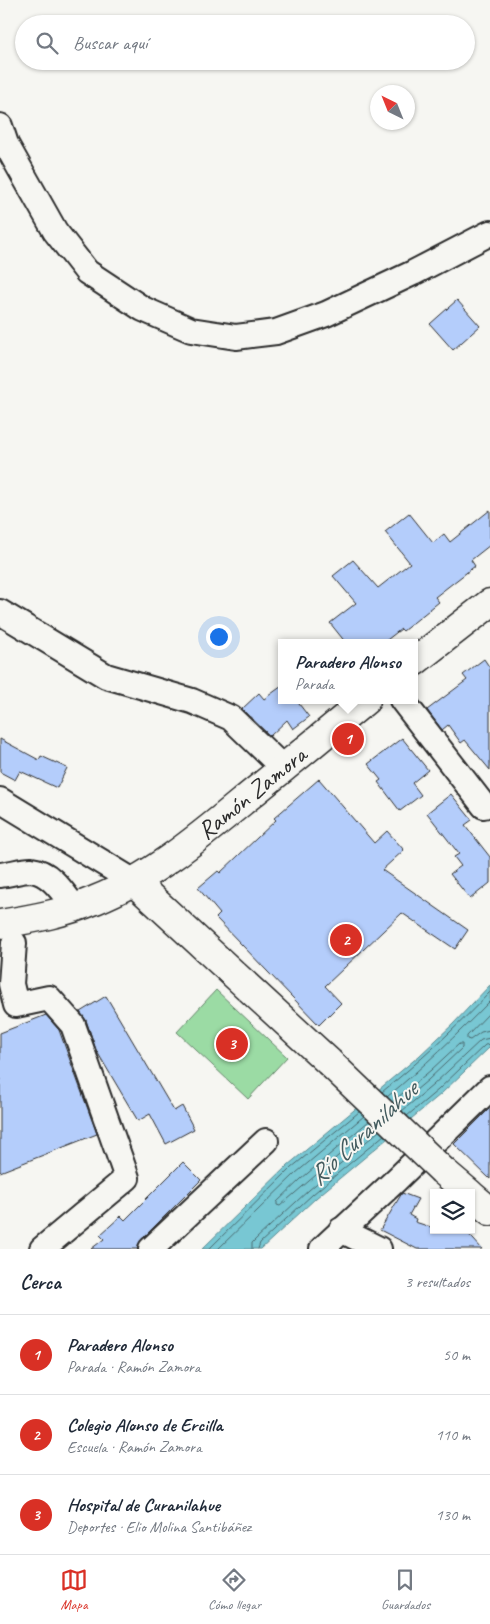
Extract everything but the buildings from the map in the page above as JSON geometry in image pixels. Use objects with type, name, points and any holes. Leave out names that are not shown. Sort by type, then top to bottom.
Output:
[{"type":"main road","points":[[418,659],[487,610]]},
{"type":"main road","name":"Ramón Zamora","points":[[7,934],[102,898],[163,863],[201,835],[361,704]]},
{"type":"main road","points":[[134,881],[464,1189]]},
{"type":"main road","points":[[475,1198],[490,1211]]},
{"type":"street","points":[[0,126],[6,144],[55,232],[87,272],[143,309],[191,330],[236,337],[276,332],[335,310],[413,273],[490,233]]},
{"type":"street","points":[[0,612],[106,676],[192,701],[231,718],[283,768]]},
{"type":"street","points":[[405,704],[484,806]]},
{"type":"street","points":[[0,800],[134,881]]},
{"type":"street","points":[[0,876],[31,870],[42,873],[54,882],[75,908]]},
{"type":"street","points":[[7,934],[11,984],[16,1005],[49,998],[73,1025],[127,1178],[42,1249]]},
{"type":"street","points":[[322,1249],[490,1088]]},
{"type":"street","points":[[151,1249],[266,1141]]},
{"type":"street","points":[[341,1230],[379,1249]]},
{"type":"green space","points":[[216,990],[287,1057],[248,1099],[177,1032]]},
{"type":"water","name":"Río Curanilahue","points":[[490,985],[490,1047],[441,1094],[316,1198],[261,1249],[202,1249],[288,1165],[419,1056]]},
{"type":"place","name":"Paradero Alonso","points":[[348,739]]},
{"type":"place","name":"Colegio Alonso de Ercilla","points":[[346,940]]},
{"type":"place","name":"Hospital de Curanilahue","points":[[232,1044]]}]
